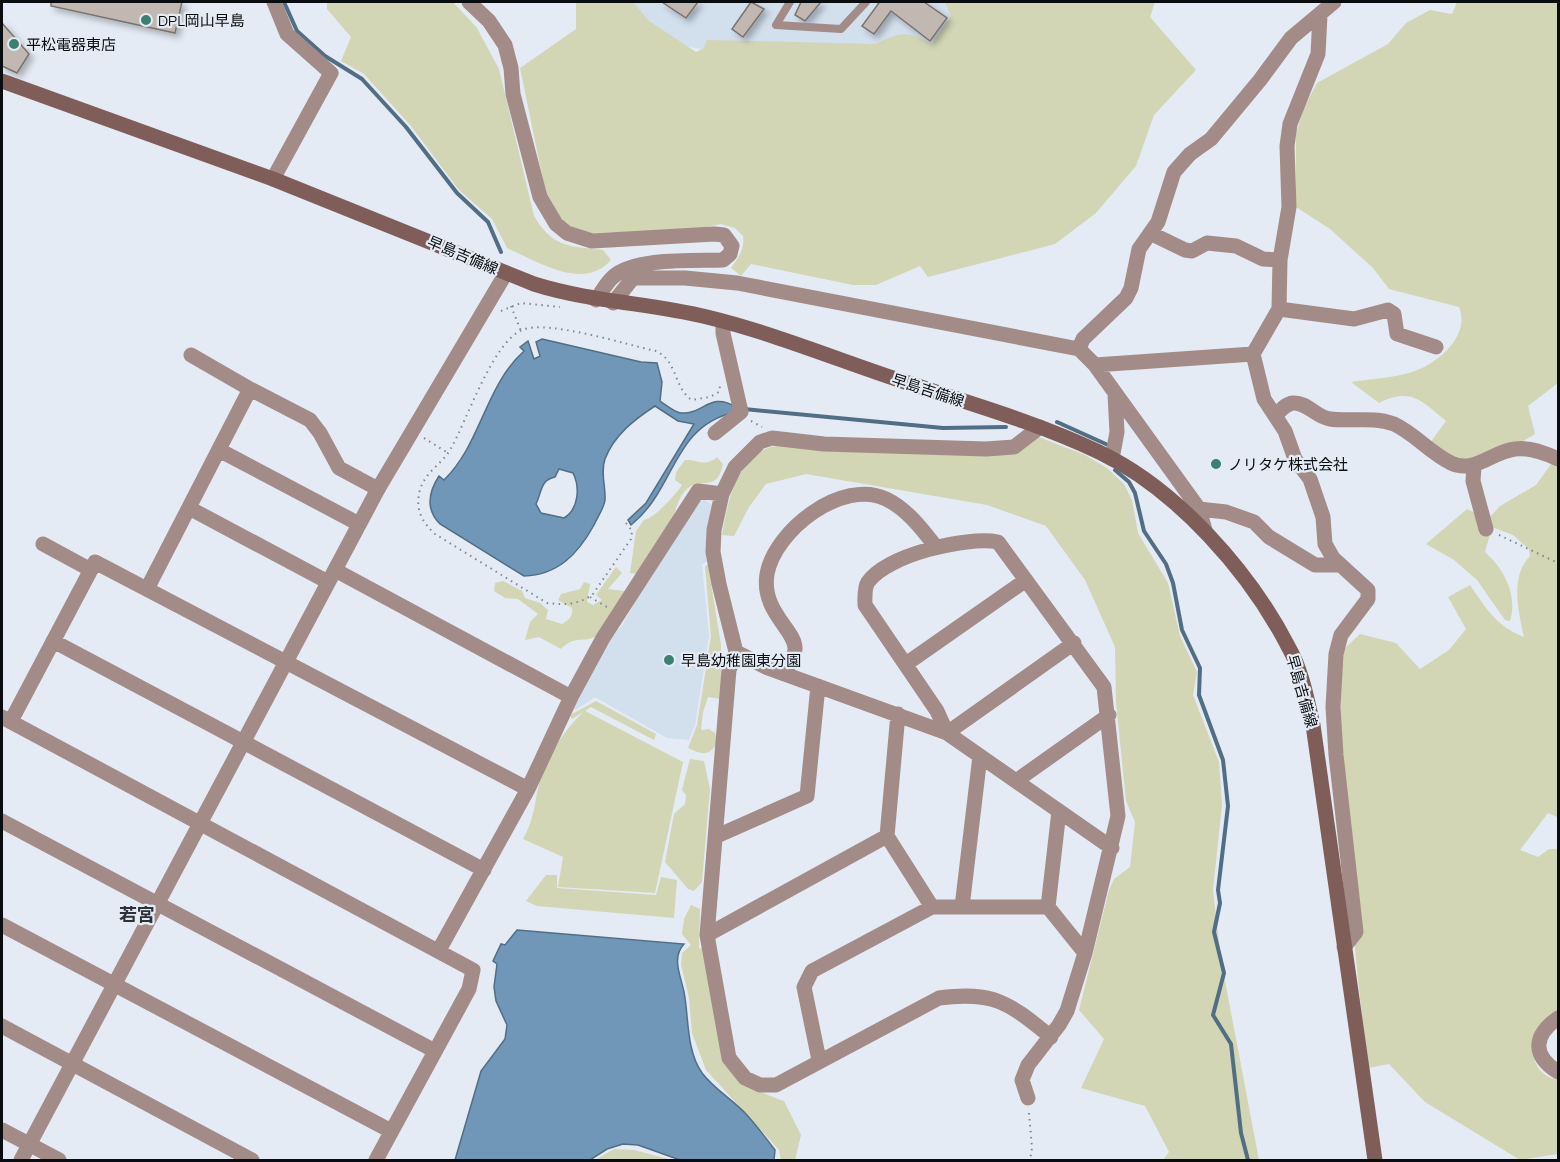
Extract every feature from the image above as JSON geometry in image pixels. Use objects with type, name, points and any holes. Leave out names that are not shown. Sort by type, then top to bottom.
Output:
[{"type":"main road","name":"早島吉備線","points":[[2,81],[273,179],[506,273],[566,294],[707,317],[1040,427],[1112,459],[1160,492],[1205,530],[1257,596],[1290,648],[1298,667],[1312,725],[1375,1161]]},
{"type":"street","points":[[273,179],[332,73],[287,34],[274,2]]},
{"type":"street","points":[[469,2],[489,21],[505,45],[513,94],[540,198],[556,224],[567,233],[592,241],[714,234],[724,235],[732,246],[730,254],[723,260],[670,262],[631,267],[613,276],[596,300]]},
{"type":"street","points":[[1079,349],[1083,339],[1126,298],[1131,288],[1138,249],[1158,222],[1174,172],[1190,154],[1211,139],[1291,38],[1334,2]]},
{"type":"street","points":[[1320,15],[1318,54],[1290,124],[1287,146],[1289,207],[1280,260],[1279,309],[1253,354],[1264,399],[1285,431],[1295,459],[1310,479],[1323,517],[1325,544],[1340,565],[1368,590],[1368,599],[1341,635],[1335,673],[1336,755],[1356,932],[1344,947]]},
{"type":"street","points":[[1150,234],[1185,250],[1192,251],[1208,243],[1236,246],[1263,259],[1280,260]]},
{"type":"street","points":[[21,1161],[71,1063],[201,824],[378,489],[506,273]]},
{"type":"street","points":[[613,303],[633,278],[685,278],[737,283],[1079,349],[1095,365],[1199,508],[1205,530]]},
{"type":"street","points":[[1279,309],[1354,319],[1388,310],[1394,314],[1397,334],[1436,347]]},
{"type":"street","points":[[715,433],[741,408],[723,333],[723,322]]},
{"type":"street","points":[[1095,365],[1253,354]]},
{"type":"street","points":[[191,355],[310,420],[320,433],[339,468],[378,489]]},
{"type":"street","points":[[148,587],[250,389]]},
{"type":"street","points":[[1112,459],[1118,412],[1114,391]]},
{"type":"street","points":[[1275,416],[1287,404],[1295,403],[1330,419],[1380,420],[1395,425],[1451,463],[1465,467],[1474,466],[1500,452],[1517,448],[1535,450],[1558,459]]},
{"type":"street","points":[[1040,427],[1014,447],[986,449],[824,444],[772,438],[760,442],[735,467],[722,494],[714,530],[713,552],[736,652],[729,670],[707,935],[729,1058],[735,1069],[745,1078],[760,1085],[776,1085],[819,1060],[939,998],[963,995],[989,997],[1012,1005],[1051,1037]]},
{"type":"street","points":[[219,450],[359,524]]},
{"type":"street","points":[[1474,466],[1473,481],[1486,529]]},
{"type":"street","points":[[439,950],[528,789],[571,697],[603,638],[698,491],[722,494]]},
{"type":"street","points":[[784,674],[795,652],[795,642],[775,615],[768,597],[767,574],[775,550],[791,530],[821,507],[840,498],[865,494],[885,499],[899,507],[919,525],[936,547]]},
{"type":"street","points":[[189,508],[332,576],[571,697]]},
{"type":"street","points":[[1199,508],[1226,512],[1254,522],[1269,537],[1315,565],[1340,565]]},
{"type":"street","points":[[947,733],[938,711],[865,605],[866,585],[879,569],[936,547],[981,539],[998,542],[1104,687],[1109,715],[1118,816],[1085,953],[1067,1011],[1051,1037],[1028,1065],[1022,1080],[1028,1098]]},
{"type":"street","points":[[43,544],[91,570]]},
{"type":"street","points":[[375,1161],[469,989],[473,970],[6,719],[53,641],[95,562],[148,587],[285,662],[528,789]]},
{"type":"street","points":[[906,664],[1026,580]]},
{"type":"street","points":[[53,641],[484,870]]},
{"type":"street","points":[[947,733],[1074,643]]},
{"type":"street","points":[[736,652],[784,674],[947,733],[1112,848]]},
{"type":"street","points":[[717,836],[807,796],[818,686]]},
{"type":"street","points":[[898,714],[887,836],[932,907]]},
{"type":"street","points":[[1016,781],[1109,715]]},
{"type":"street","points":[[962,907],[980,756]]},
{"type":"street","points":[[1059,811],[1048,907],[1085,953]]},
{"type":"street","points":[[2,821],[435,1051]]},
{"type":"street","points":[[707,935],[887,836]]},
{"type":"street","points":[[819,1060],[804,987],[812,971],[932,907],[1048,907]]},
{"type":"street","points":[[2,925],[391,1131]]},
{"type":"street","points":[[1558,1018],[1545,1027],[1538,1041],[1540,1054],[1558,1072]]},
{"type":"street","points":[[2,1026],[252,1161]]},
{"type":"street","points":[[2,1130],[59,1161]]},
{"type":"lane","points":[[790,2],[776,25],[841,29],[866,2]]},
{"type":"path","points":[[496,317],[511,306],[531,303],[562,307]]},
{"type":"path","points":[[511,306],[521,331]]},
{"type":"path","points":[[626,523],[632,531],[631,540],[590,597],[565,605],[547,603],[435,534],[423,523],[418,510],[420,490],[426,475],[448,453],[494,362],[514,335],[531,327],[552,328],[656,351],[662,354],[674,369],[683,395],[692,400],[710,398],[719,392],[721,383]]},
{"type":"path","points":[[424,438],[448,453]]},
{"type":"path","points":[[1486,529],[1558,563]]},
{"type":"path","points":[[590,597],[620,615]]},
{"type":"path","points":[[1028,1098],[1032,1148],[1030,1161]]},
{"type":"shaded area","points":[[626,2],[947,2],[959,18],[936,51],[777,61],[670,44]]},
{"type":"shaded area","points":[[705,500],[713,505],[706,532],[708,561],[702,564],[709,636],[695,725],[689,740],[667,738],[595,697],[576,710],[572,708],[608,639],[622,626],[641,591],[698,502]]},
{"type":"green space","points":[[327,2],[453,2],[477,28],[499,69],[534,216],[555,240],[571,246],[603,250],[611,260],[600,269],[574,274],[546,266],[507,248],[492,219],[459,190],[411,126],[364,74],[341,61],[351,37],[327,9]]},
{"type":"green space","points":[[576,2],[633,2],[649,21],[696,52],[704,48],[707,40],[876,44],[904,34],[932,44],[951,16],[945,2],[1155,2],[1150,17],[1196,70],[1154,115],[1136,166],[1096,213],[1055,244],[928,277],[920,266],[876,285],[853,285],[751,264],[741,276],[731,268],[743,245],[743,236],[735,228],[721,224],[688,231],[591,233],[566,225],[556,215],[547,199],[520,68],[576,29]]},
{"type":"green space","points":[[1457,2],[1558,2],[1558,383],[1528,406],[1535,434],[1518,444],[1472,460],[1451,458],[1430,443],[1446,421],[1423,402],[1416,398],[1400,396],[1379,403],[1351,382],[1405,374],[1432,362],[1450,347],[1456,338],[1461,318],[1459,307],[1389,289],[1373,268],[1330,229],[1296,207],[1296,133],[1304,108],[1317,83],[1388,44],[1406,23],[1430,10],[1452,14]]},
{"type":"green space","points":[[1036,436],[1085,455],[1107,468],[1124,484],[1132,500],[1138,533],[1168,583],[1180,636],[1197,672],[1193,695],[1219,762],[1222,805],[1213,890],[1221,960],[1259,1160],[1163,1160],[1169,1152],[1145,1106],[1081,1088],[1104,1039],[1079,1010],[1109,890],[1114,879],[1130,867],[1135,822],[1126,801],[1116,702],[1115,647],[1085,580],[1046,526],[987,505],[806,474],[766,484],[749,507],[734,536],[722,535],[730,498],[740,474],[757,454],[771,447],[795,446],[988,456]]},
{"type":"green space","points":[[717,457],[723,464],[717,479],[696,484],[685,491],[669,526],[637,574],[630,573],[636,531],[644,520],[665,505],[682,485],[675,480],[676,472],[685,460],[705,463]]},
{"type":"green space","points":[[1551,464],[1558,466],[1558,821],[1557,817],[1548,813],[1520,850],[1538,857],[1549,849],[1558,849],[1558,1010],[1541,1026],[1533,1047],[1538,1068],[1546,1075],[1558,1080],[1558,1154],[1520,1160],[1425,1102],[1389,1064],[1368,1068],[1344,813],[1341,660],[1345,648],[1360,634],[1396,643],[1420,669],[1449,650],[1466,629],[1448,597],[1470,585],[1499,622],[1524,637],[1517,594],[1520,574],[1530,556],[1529,549],[1513,535],[1492,527],[1485,552],[1498,566],[1508,583],[1512,602],[1510,621],[1505,620],[1477,580],[1454,560],[1426,544],[1467,509],[1488,519],[1500,506],[1536,485]]},
{"type":"green space","points":[[708,565],[721,645],[721,699],[708,697],[703,712],[701,730],[709,729],[715,733],[717,744],[704,753],[688,748],[697,725],[711,636],[705,566]]},
{"type":"green space","points":[[616,567],[622,573],[608,589],[624,591],[614,617],[600,634],[590,639],[570,642],[561,649],[539,637],[525,640],[530,622],[538,614],[518,599],[505,598],[494,591],[495,583],[503,581],[522,591],[525,598],[540,603],[548,610],[546,619],[562,624],[570,618],[572,608],[558,600],[561,594],[580,589],[584,582],[590,584],[587,602],[593,605],[602,600],[596,595]]},
{"type":"green space","points":[[596,701],[656,734],[654,740],[591,707],[585,711],[683,762],[655,893],[558,887],[563,857],[523,839],[532,817],[540,780],[547,761],[563,735],[583,712],[572,719],[570,715]]},
{"type":"green space","points":[[690,759],[704,761],[710,789],[702,882],[694,891],[688,889],[665,862],[674,814],[685,804],[686,795],[682,790]]},
{"type":"green space","points":[[546,875],[557,875],[557,888],[656,895],[661,877],[677,880],[674,918],[537,906],[526,901]]},
{"type":"green space","points":[[691,905],[700,909],[699,949],[704,947],[724,1064],[751,1087],[784,1101],[801,1135],[795,1160],[781,1160],[779,1150],[706,1070],[692,1033],[689,998],[681,965],[682,953],[691,945],[682,934],[684,919]]},
{"type":"green space","points":[[614,1149],[634,1150],[672,1160],[595,1160]]},
{"type":"water","points":[[542,339],[641,362],[657,363],[662,382],[660,401],[681,413],[689,413],[720,401],[736,407],[735,412],[714,420],[698,431],[676,460],[658,494],[631,525],[628,520],[646,503],[694,424],[678,421],[655,406],[633,422],[614,442],[605,459],[604,503],[581,545],[574,554],[557,567],[536,575],[524,576],[440,524],[432,513],[430,501],[439,476],[444,480],[467,450],[500,381],[524,351],[520,347],[528,341],[534,359],[540,356],[536,342]],"holes":[[[559,469],[573,473],[577,485],[577,497],[573,509],[564,518],[541,513],[536,504],[544,484],[555,477]]]},
{"type":"water","points":[[517,930],[684,944],[677,961],[691,1044],[697,1064],[707,1079],[750,1118],[775,1150],[774,1160],[680,1160],[638,1145],[623,1144],[607,1149],[590,1160],[455,1160],[481,1071],[505,1039],[507,1025],[496,1001],[494,987],[497,964],[493,961],[501,944],[505,945]]},
{"type":"building","name":"DPL岡山早島","points":[[51,2],[182,2],[175,33],[51,6]]},
{"type":"building","points":[[662,2],[698,2],[686,18]]},
{"type":"building","points":[[751,2],[764,9],[743,37],[732,29]]},
{"type":"building","points":[[801,2],[821,2],[805,21],[795,15]]},
{"type":"building","points":[[876,2],[924,2],[947,18],[930,41],[891,11],[874,34],[862,26],[879,3]]},
{"type":"building","name":"平松電器東店","points":[[2,23],[29,54],[17,73],[2,66]]},
{"type":"waterway","points":[[284,2],[297,31],[325,56],[362,79],[406,127],[457,193],[488,222],[501,252]]},
{"type":"waterway","points":[[744,409],[943,428],[1006,427]]},
{"type":"waterway","points":[[1057,422],[1108,445]]},
{"type":"waterway","points":[[1115,470],[1129,482],[1135,493],[1144,531],[1166,564],[1173,583],[1182,630],[1200,668],[1199,695],[1223,760],[1228,806],[1218,890],[1220,903],[1214,932],[1224,973],[1213,1015],[1231,1044],[1241,1133],[1248,1160]]},
{"type":"place","name":"DPL岡山早島","points":[[146,20]]},
{"type":"place","name":"平松電器東店","points":[[14,44]]},
{"type":"place","name":"ノリタケ株式会社","points":[[1216,464]]},
{"type":"place","name":"早島幼稚園東分園","points":[[669,660]]},
{"type":"district","name":"若宮","points":[[137,914]]}]
